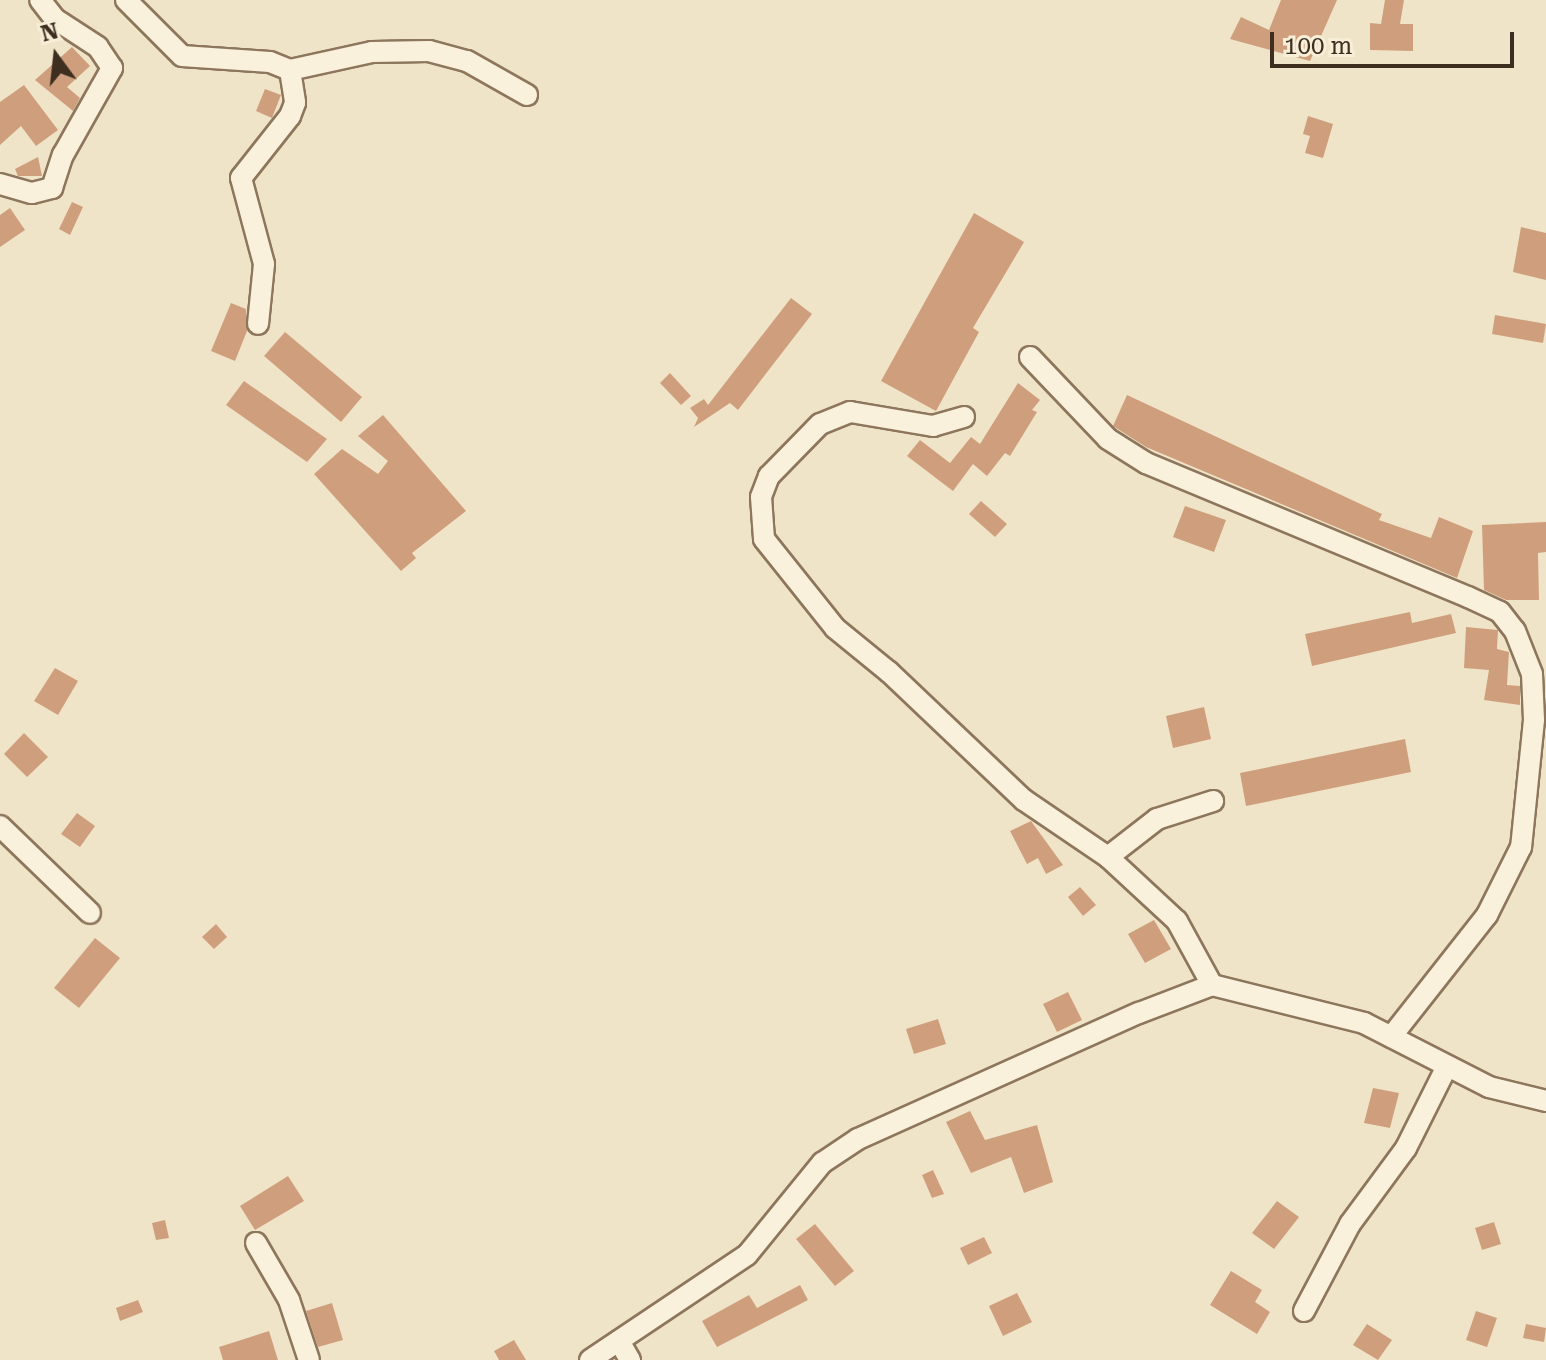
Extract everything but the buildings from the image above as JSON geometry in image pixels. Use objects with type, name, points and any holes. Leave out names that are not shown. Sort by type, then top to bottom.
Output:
[{"type":"street","points":[[0,184],[32,193],[52,188],[63,155],[112,68],[98,47],[55,19],[40,0]]},
{"type":"street","points":[[126,0],[182,56],[270,62],[290,70],[372,52],[429,51],[467,61],[527,95]]},
{"type":"street","points":[[258,324],[264,264],[241,178],[290,116],[295,103],[290,70]]},
{"type":"street","points":[[1030,357],[1108,439],[1146,463],[1500,612],[1515,631],[1532,674],[1540,719],[1521,847],[1487,915],[1416,1011],[1391,1037]]},
{"type":"street","points":[[964,417],[933,426],[850,412],[820,424],[769,476],[761,497],[764,539],[835,628],[1024,800],[1108,857],[1177,921],[1212,985]]},
{"type":"street","points":[[1108,857],[1157,819],[1213,801]]},
{"type":"street","points":[[0,826],[90,913]]},
{"type":"street","points":[[590,1360],[747,1255],[822,1163],[858,1139],[1139,1013],[1212,985],[1288,1002],[1391,1037],[1446,1068],[1489,1087],[1546,1101]]},
{"type":"street","points":[[1416,1011],[1417,1052]]},
{"type":"street","points":[[1304,1311],[1350,1224],[1406,1148],[1446,1068]]},
{"type":"street","points":[[256,1243],[289,1300],[309,1360]]},
{"type":"street","points":[[619,1341],[630,1360]]}]
